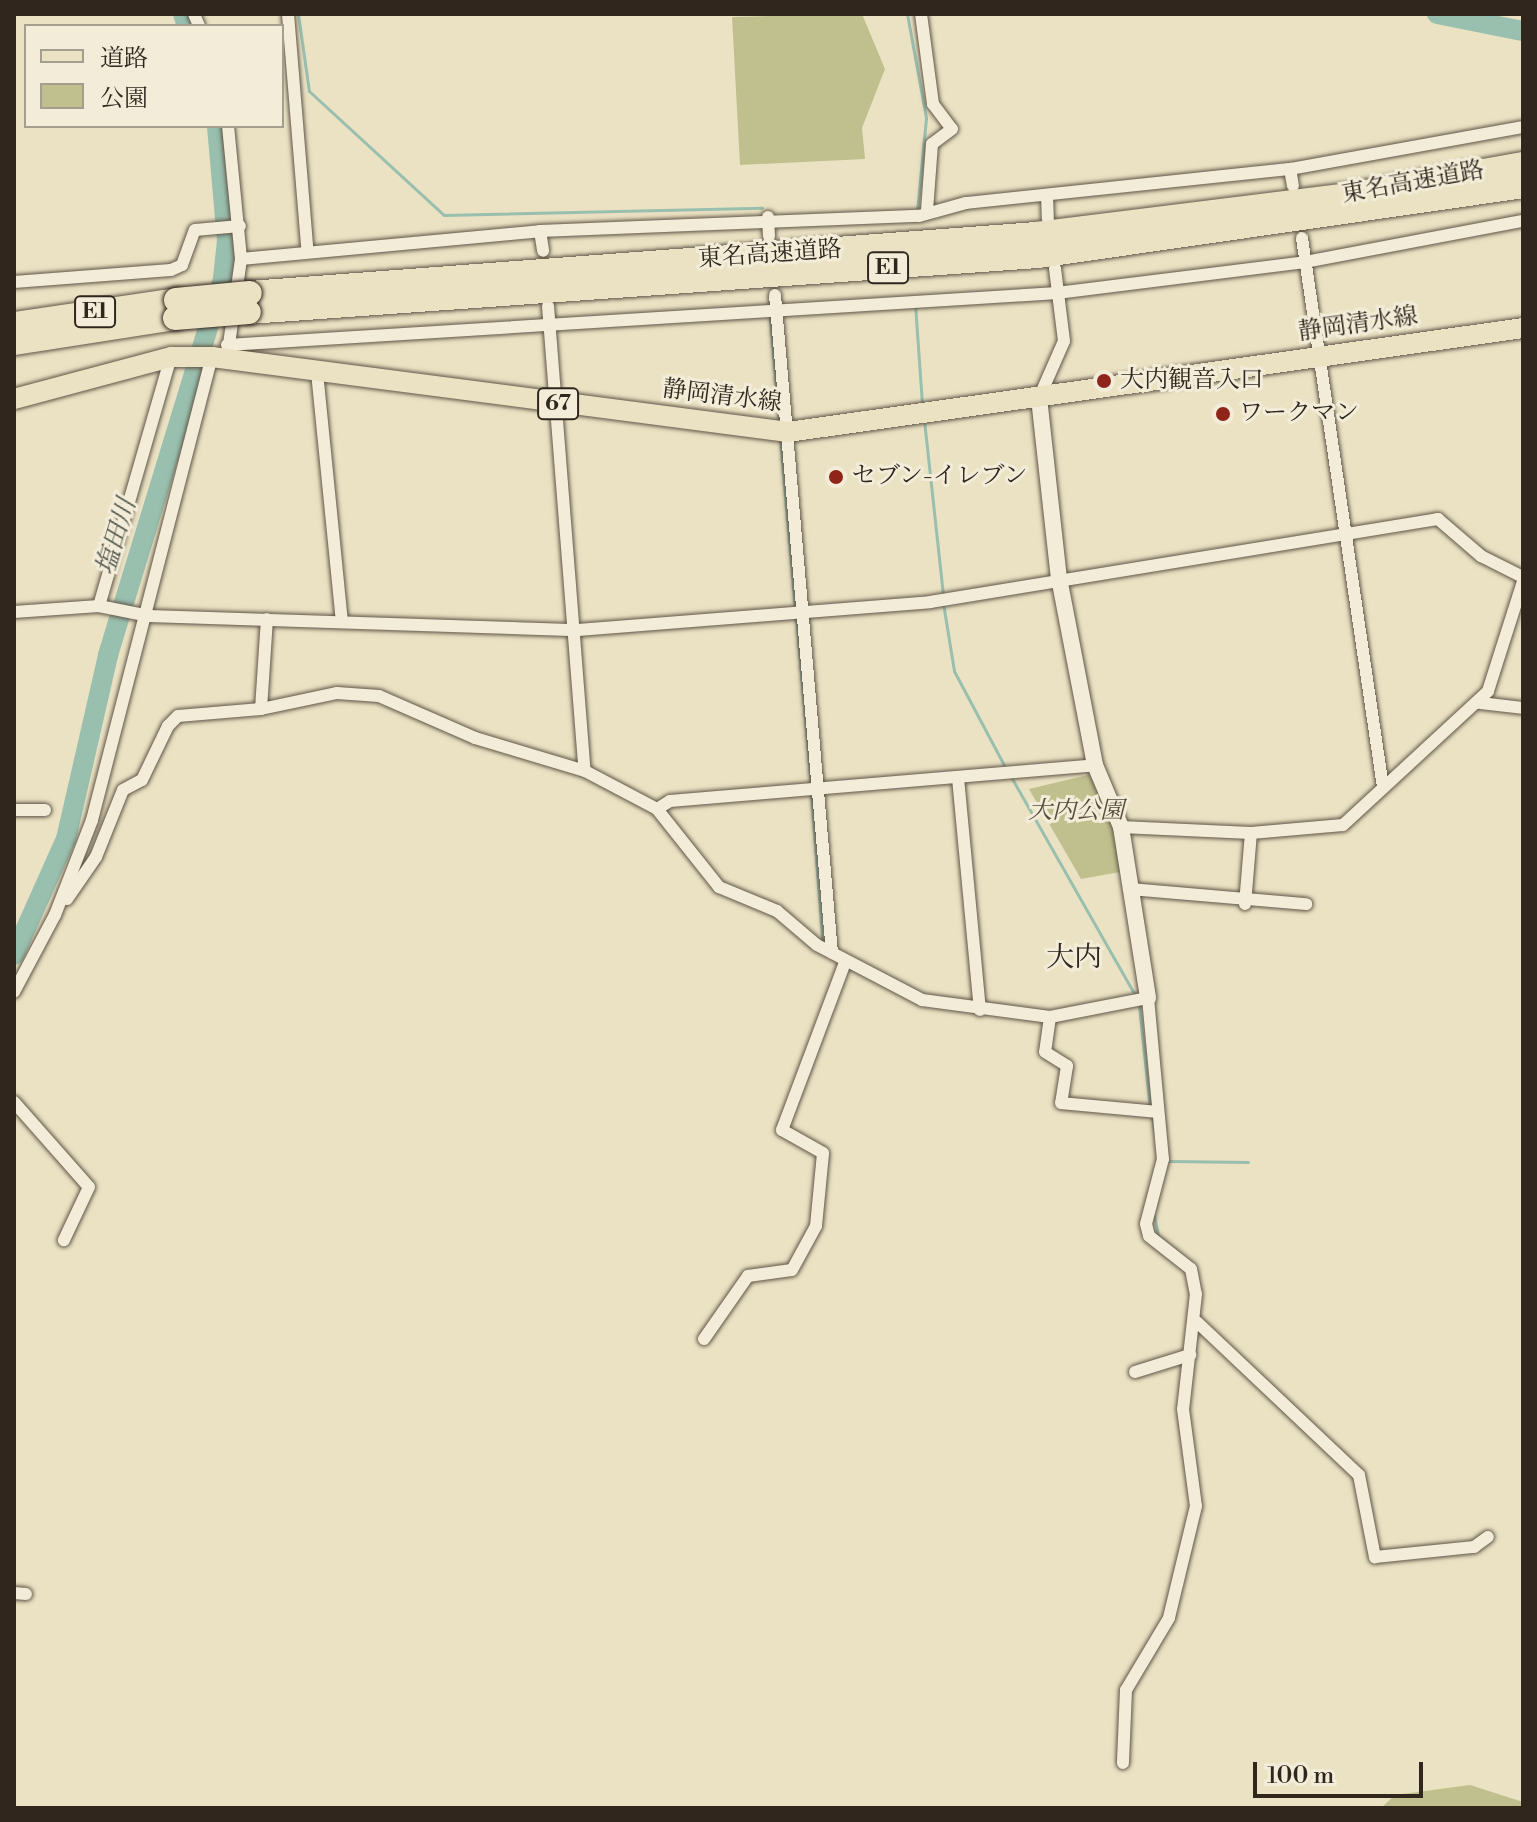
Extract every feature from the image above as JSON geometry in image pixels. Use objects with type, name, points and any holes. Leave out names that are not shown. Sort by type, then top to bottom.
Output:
[{"type":"highway","name":"東名高速道路","points":[[14,324],[1036,234],[1350,195],[1523,164]]},
{"type":"highway","name":"東名高速道路","points":[[250,302],[1038,256],[1523,186]]},
{"type":"highway","name":"東名高速道路","points":[[14,343],[176,309]]},
{"type":"main road","name":"静岡清水線","points":[[14,399],[171,357],[222,354],[317,372],[788,432],[1523,328]]},
{"type":"street","points":[[288,14],[286,42],[307,247]]},
{"type":"street","points":[[917,214],[932,144],[952,129],[933,104],[921,14]]},
{"type":"street","points":[[241,259],[307,247],[540,231],[768,217],[917,214],[1047,195],[1290,169],[1523,127]]},
{"type":"street","points":[[55,915],[92,820],[222,354],[241,259],[228,128]]},
{"type":"street","points":[[1290,169],[1293,186]]},
{"type":"street","points":[[1047,195],[1048,219]]},
{"type":"street","points":[[768,217],[769,236]]},
{"type":"street","points":[[222,354],[550,327],[776,315],[1057,293],[1305,262],[1523,221]]},
{"type":"street","points":[[14,282],[171,270],[182,265],[195,230],[240,226]]},
{"type":"street","points":[[540,231],[543,251]]},
{"type":"street","points":[[1302,238],[1316,357],[1383,787]]},
{"type":"street","points":[[1055,269],[1064,341],[1039,398],[1059,578],[1095,765],[1121,827],[1148,998],[1163,1159],[1146,1224],[1149,1236],[1191,1269],[1197,1322],[1183,1409],[1196,1506],[1169,1618],[1126,1690],[1123,1763]]},
{"type":"street","points":[[775,295],[832,953]]},
{"type":"street","points":[[548,306],[578,630],[585,771]]},
{"type":"street","points":[[104,606],[171,357]]},
{"type":"street","points":[[317,372],[342,621]]},
{"type":"street","points":[[14,612],[88,613],[104,606],[147,616],[578,630],[954,599],[1059,578],[1438,519],[1481,556],[1523,579],[1480,703],[1343,825],[1251,833],[1121,827]]},
{"type":"street","points":[[261,709],[267,619]]},
{"type":"street","points":[[15,989],[55,915],[96,857],[123,790],[142,780],[168,726],[178,716],[261,709],[337,693],[379,696],[475,738],[585,771],[657,809],[719,887],[777,911],[845,962],[922,1000],[1050,1017],[1148,998]]},
{"type":"street","points":[[1480,703],[1523,708]]},
{"type":"street","points":[[657,809],[670,801],[1095,765]]},
{"type":"street","points":[[958,778],[980,1010]]},
{"type":"street","points":[[14,810],[45,810]]},
{"type":"street","points":[[1245,904],[1251,833]]},
{"type":"street","points":[[1130,889],[1245,904],[1306,904]]},
{"type":"street","points":[[704,1339],[748,1276],[792,1270],[816,1226],[823,1153],[782,1130],[845,962]]},
{"type":"street","points":[[1050,1017],[1045,1052],[1067,1066],[1061,1103],[1158,1112]]},
{"type":"street","points":[[14,1102],[89,1187],[64,1240]]},
{"type":"street","points":[[1197,1322],[1359,1475],[1375,1557],[1474,1547],[1488,1537]]},
{"type":"street","points":[[1135,1372],[1190,1355]]},
{"type":"green space","points":[[862,14],[885,69],[862,128],[865,159],[740,165],[732,17]]},
{"type":"green space","name":"大内公園","points":[[1092,774],[1115,827],[1120,872],[1081,879],[1029,789]]},
{"type":"green space","points":[[1470,1785],[1523,1802],[1523,1808],[1381,1808],[1395,1795]]},
{"type":"waterway","name":"塩田川","points":[[183,14],[186,24]]},
{"type":"waterway","points":[[298,14],[309,91],[444,215],[762,208]]},
{"type":"waterway","points":[[907,14],[926,118],[917,212]]},
{"type":"waterway","points":[[1437,14],[1523,31]]},
{"type":"waterway","name":"塩田川","points":[[14,955],[66,839],[108,655],[223,278],[227,241],[217,128]]},
{"type":"waterway","points":[[915,304],[922,404]]},
{"type":"waterway","points":[[770,319],[779,422]]},
{"type":"waterway","points":[[924,420],[943,595]]},
{"type":"waterway","points":[[780,438],[795,610]]},
{"type":"waterway","points":[[943,603],[954,671],[1006,769]]},
{"type":"waterway","points":[[796,617],[811,785]]},
{"type":"waterway","points":[[1010,775],[1135,995]]},
{"type":"waterway","points":[[811,792],[822,940]]},
{"type":"waterway","points":[[1139,1006],[1150,1109]]},
{"type":"waterway","points":[[1152,1116],[1155,1133]]},
{"type":"waterway","points":[[1169,1161],[1248,1162]]},
{"type":"waterway","points":[[1154,1215],[1158,1236],[1193,1265]]},
{"type":"place","name":"大内観音入口","points":[[1104,381]]},
{"type":"place","name":"ワークマン","points":[[1223,414]]},
{"type":"place","name":"セブン-イレブン","points":[[836,477]]},
{"type":"district","name":"大内","points":[[1074,958]]}]
